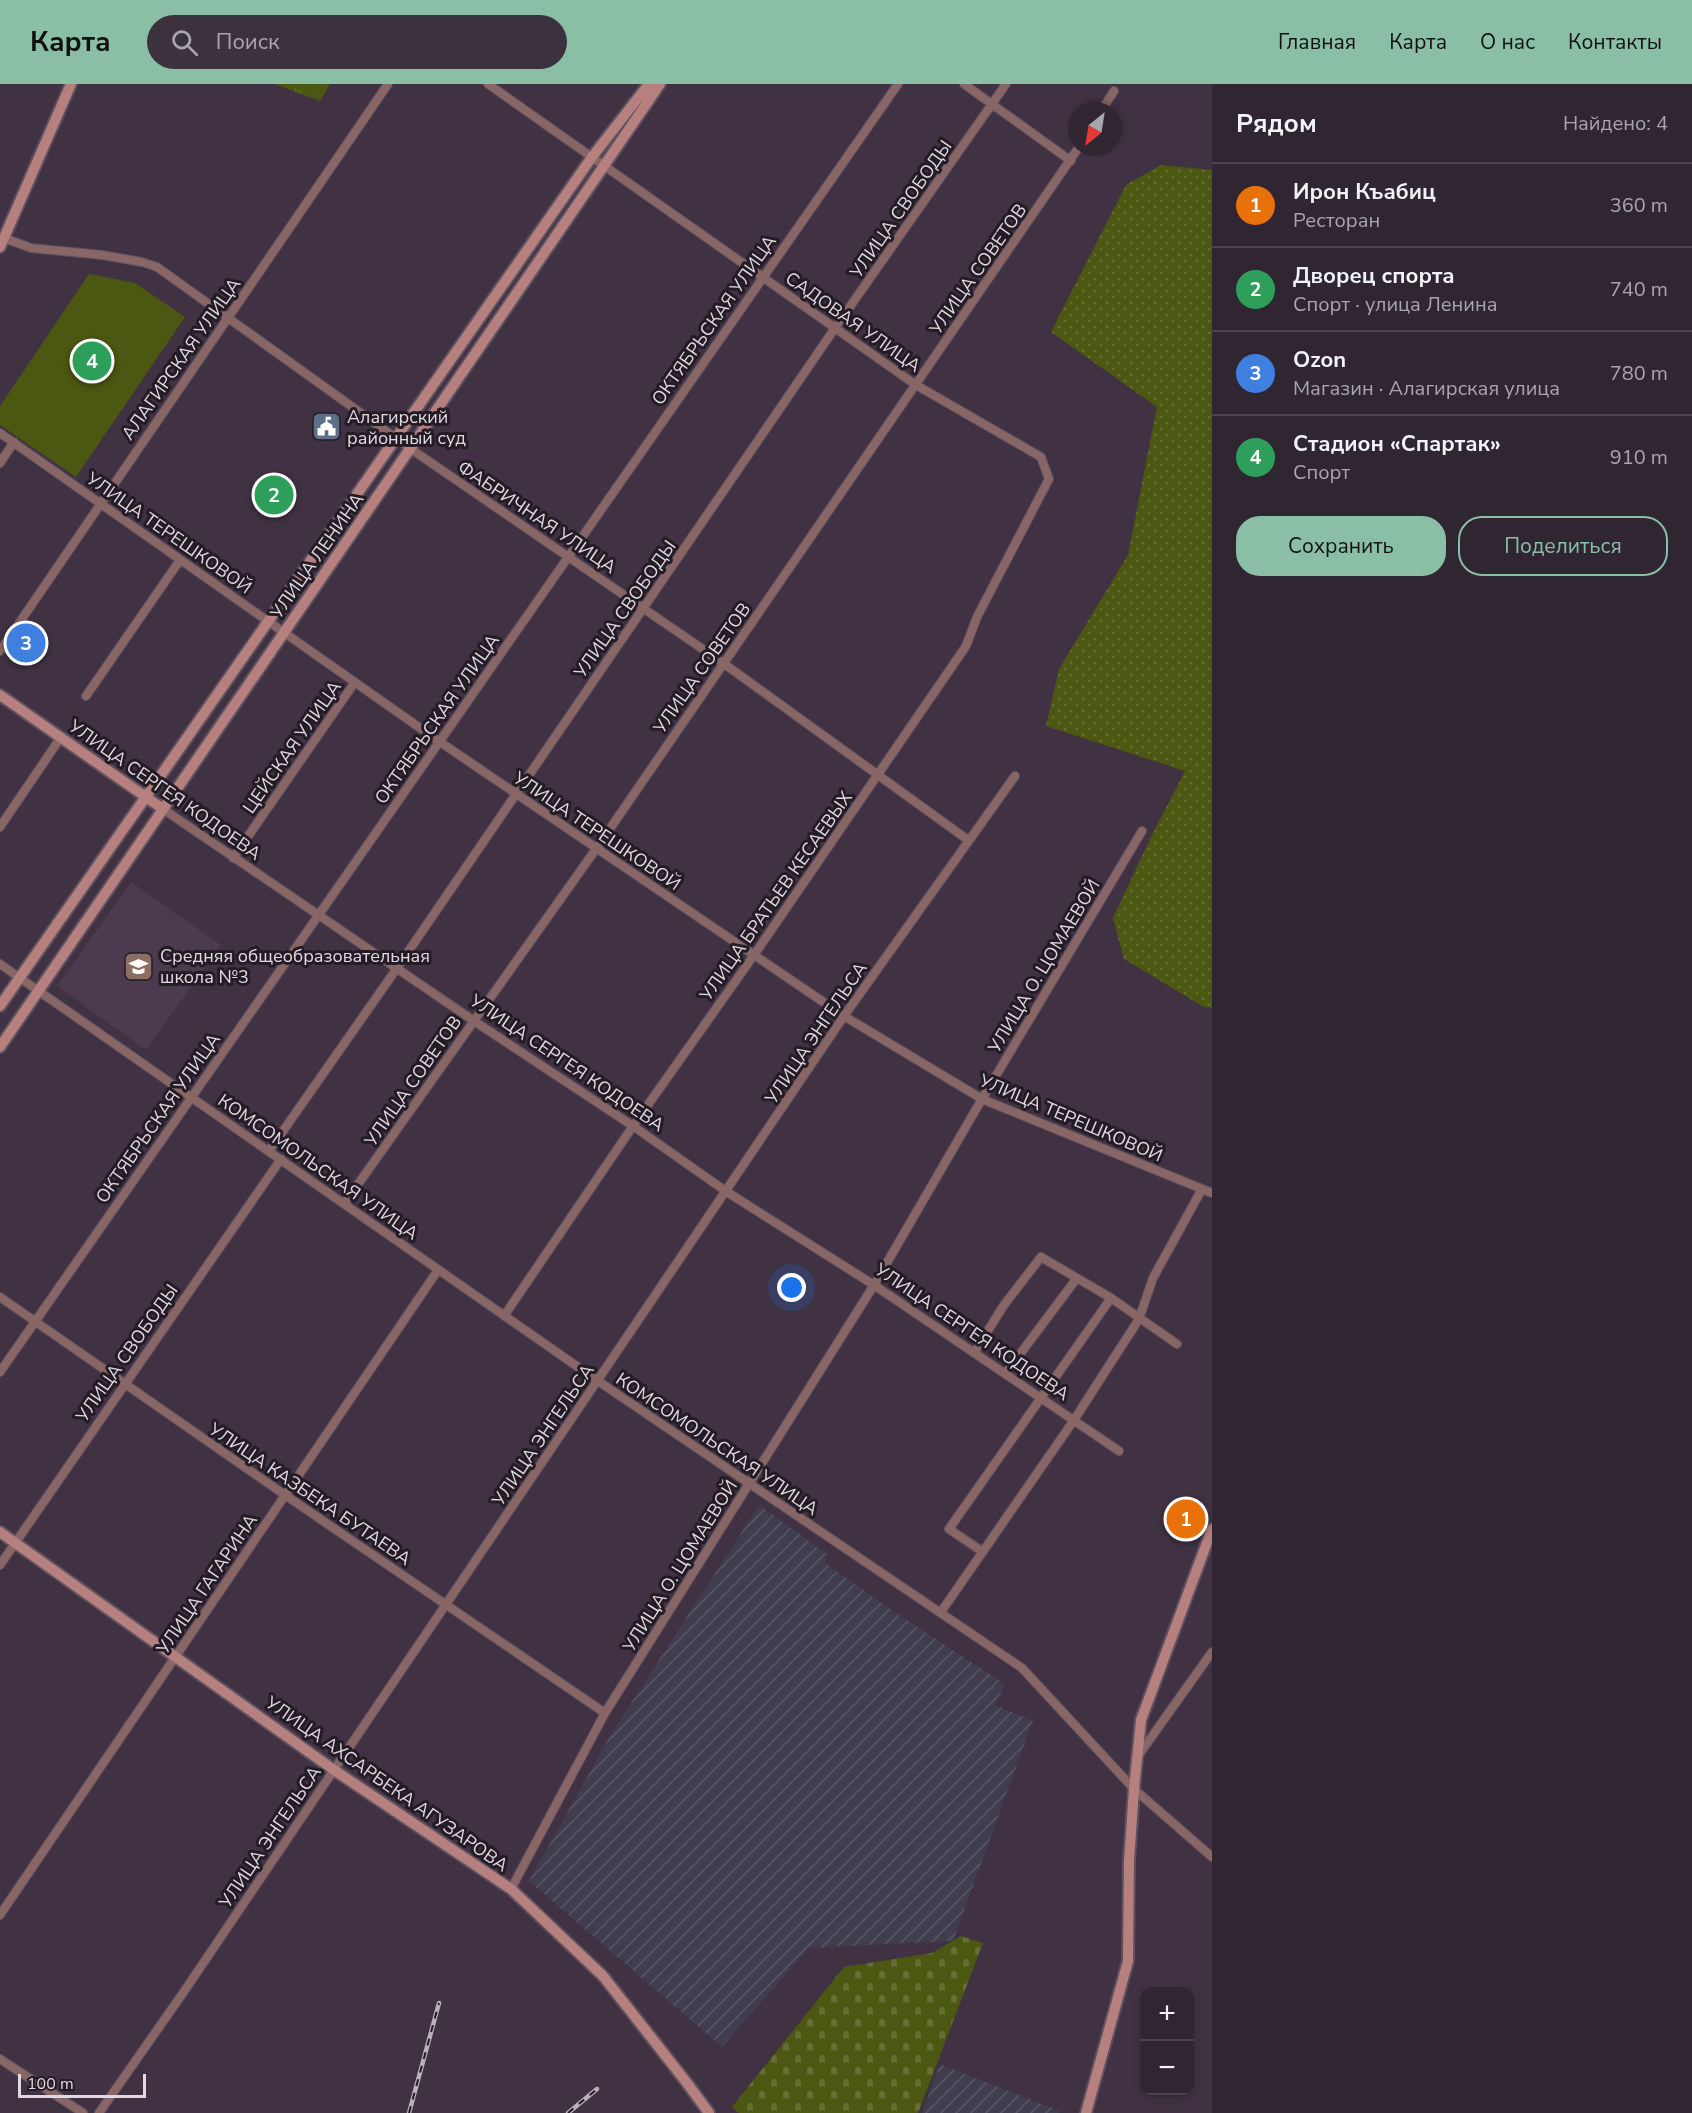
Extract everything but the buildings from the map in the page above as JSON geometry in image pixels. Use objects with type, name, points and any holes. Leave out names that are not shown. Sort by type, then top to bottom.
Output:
[{"type":"street","points":[[2,243],[71,84]]},
{"type":"street","name":"АЛАГИРСКАЯ УЛИЦА","points":[[0,651],[388,84]]},
{"type":"street","name":"САДОВАЯ УЛИЦА","points":[[488,84],[916,385],[1041,457],[1049,479]]},
{"type":"street","name":"УЛИЦА ЛЕНИНА","points":[[0,1006],[592,157],[649,84]]},
{"type":"street","name":"УЛИЦА ЛЕНИНА","points":[[0,1047],[660,84]]},
{"type":"street","name":"ОКТЯБРЬСКАЯ УЛИЦА","points":[[0,1372],[897,84]]},
{"type":"street","points":[[964,84],[1071,161]]},
{"type":"street","name":"УЛИЦА СВОБОДЫ","points":[[269,1151],[835,328],[1006,84]]},
{"type":"street","points":[[1107,102],[1114,91]]},
{"type":"street","name":"УЛИЦА СОВЕТОВ","points":[[344,1203],[596,849],[1074,156]]},
{"type":"street","name":"ФАБРИЧНАЯ УЛИЦА","points":[[2,243],[102,255],[157,267],[395,438],[723,663],[968,840]]},
{"type":"street","name":"УЛИЦА ТЕРЕШКОВОЙ","points":[[0,432],[99,504],[440,742],[844,1016],[982,1099],[1212,1194]]},
{"type":"street","points":[[0,463],[14,442]]},
{"type":"street","name":"УЛИЦА БРАТЬЕВ КЕСАЕВЫХ","points":[[504,1317],[633,1126],[754,956],[966,646],[977,617],[1049,479]]},
{"type":"street","points":[[86,696],[180,560]]},
{"type":"street","name":"ЦЕЙСКАЯ УЛИЦА","points":[[233,858],[355,682]]},
{"type":"street","name":"УЛИЦА СЕРГЕЯ КОДОЕВА","points":[[0,695],[233,858],[633,1126],[727,1192],[874,1285],[1119,1451]]},
{"type":"street","points":[[0,827],[61,737]]},
{"type":"street","name":"УЛИЦА ЭНГЕЛЬСА","points":[[99,2113],[598,1382],[844,1016],[1015,776]]},
{"type":"street","name":"УЛИЦА О. ЦОМАЕВОЙ","points":[[511,1889],[605,1713],[874,1285],[1142,831]]},
{"type":"street","name":"КОМСОМОЛЬСКАЯ УЛИЦА","points":[[0,964],[598,1382],[1022,1668],[1134,1789],[1212,1857]]},
{"type":"street","name":"УЛИЦА СВОБОДЫ","points":[[0,1565],[281,1159]]},
{"type":"street","points":[[941,1612],[1074,1420],[1139,1319],[1153,1278],[1202,1189]]},
{"type":"street","points":[[974,1353],[1004,1305],[1041,1257],[1111,1298],[1177,1344]]},
{"type":"street","name":"УЛИЦА ГАГАРИНА","points":[[0,1915],[438,1270]]},
{"type":"street","points":[[1005,1374],[1077,1278]]},
{"type":"street","name":"УЛИЦА КАЗБЕКА БУТАЕВА","points":[[0,1297],[605,1713]]},
{"type":"street","points":[[983,1552],[950,1529],[1111,1298]]},
{"type":"street","points":[[1086,2113],[1128,1961],[1129,1862],[1141,1720],[1212,1529]]},
{"type":"street","name":"УЛИЦА АХСАРБЕКА АГУЗАРОВА","points":[[0,1532],[334,1770],[511,1889],[603,1976],[709,2113]]},
{"type":"street","points":[[1137,1757],[1212,1652]]},
{"type":"street","points":[[0,2059],[83,2113]]},
{"type":"shaded area","name":"Средняя общеобразовательная школа №3","points":[[131,882],[221,945],[146,1050],[57,986]]},
{"type":"shaded area","points":[[759,1505],[827,1554],[825,1563],[896,1613],[1005,1684],[995,1705],[1033,1721],[953,1941],[809,1948],[722,2047],[529,1881],[610,1736]]},
{"type":"shaded area","points":[[940,2064],[1060,2111],[1059,2113],[922,2113]]},
{"type":"green space","points":[[275,84],[330,84],[320,101]]},
{"type":"green space","points":[[1161,165],[1212,170],[1212,1008],[1204,1007],[1124,959],[1113,918],[1185,771],[1046,726],[1059,669],[1128,555],[1157,407],[1051,332],[1126,185]]},
{"type":"green space","points":[[89,274],[135,283],[185,317],[76,477],[0,425],[0,406]]},
{"type":"green space","points":[[961,1936],[983,1943],[918,2113],[739,2113],[732,2107],[844,1967],[932,1953]]},
{"type":"railway","points":[[409,2113],[439,2003]]},
{"type":"railway","points":[[568,2113],[597,2089]]},
{"type":"place","name":"Стадион «Спартак»","points":[[92,361]]},
{"type":"place","name":"Алагирский районный суд","points":[[326,427]]},
{"type":"place","name":"Дворец спорта","points":[[274,495]]},
{"type":"place","name":"Ozon","points":[[26,643]]},
{"type":"place","name":"Средняя общеобразовательная школа №3","points":[[139,966]]},
{"type":"place","name":"Ирон Къабиц","points":[[1186,1519]]}]
